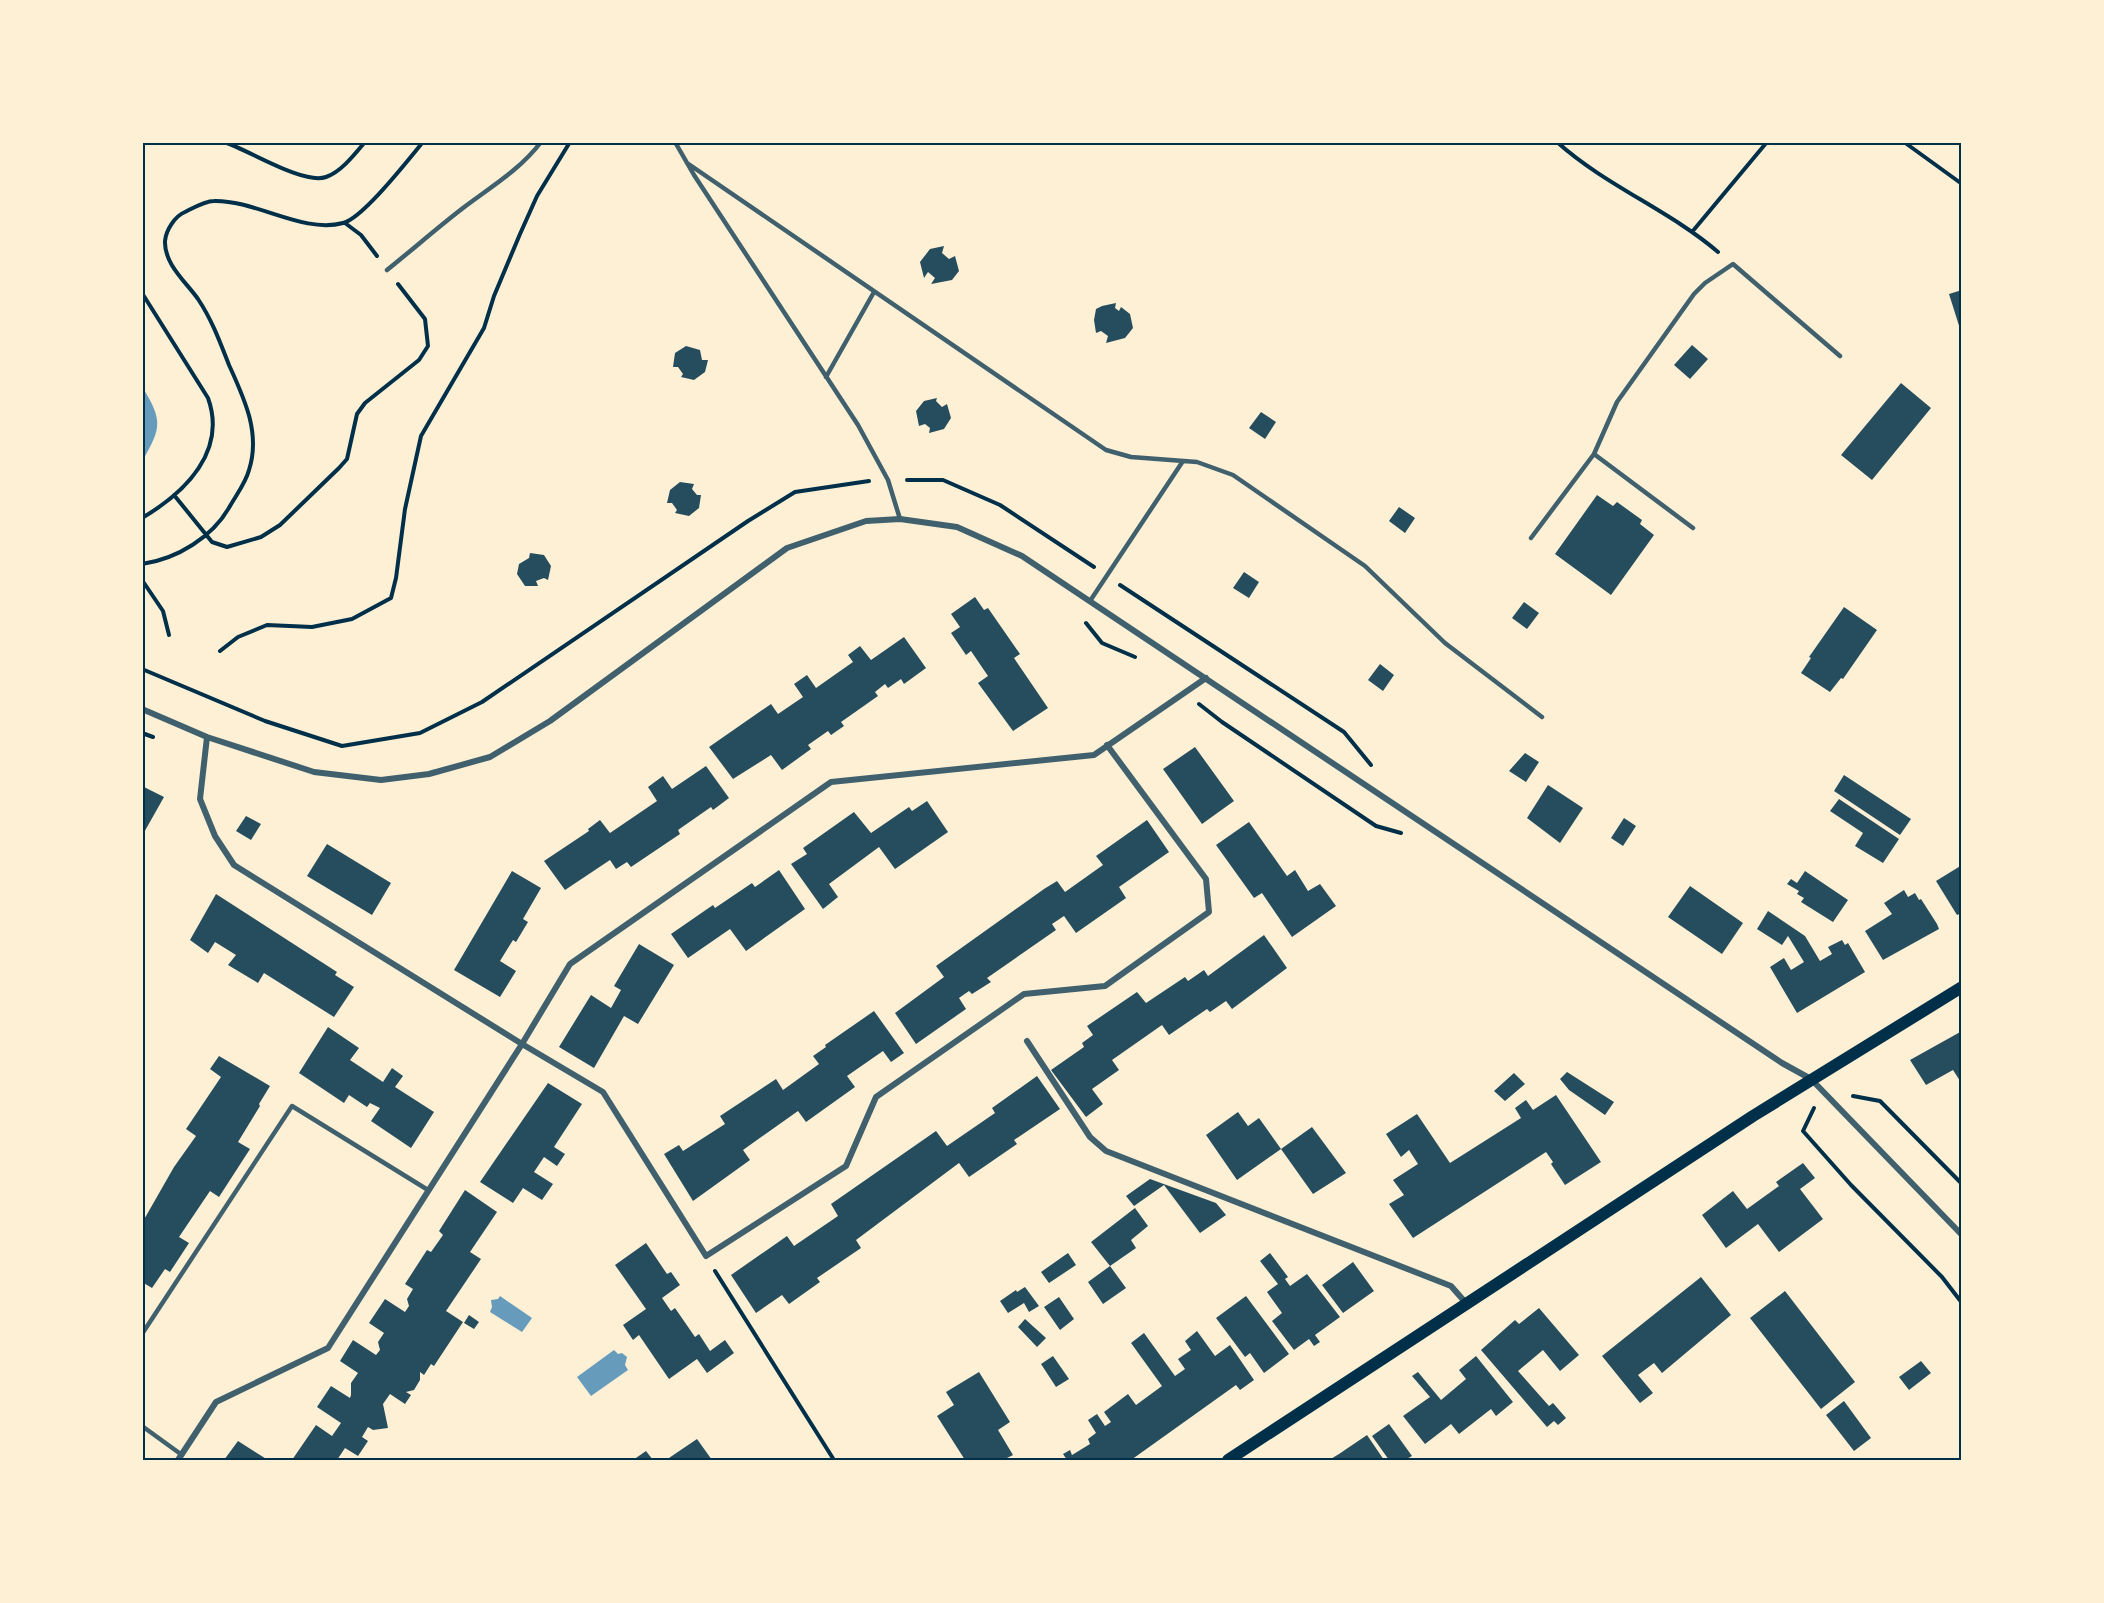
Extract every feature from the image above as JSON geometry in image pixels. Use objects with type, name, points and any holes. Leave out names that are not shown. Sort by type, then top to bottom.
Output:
[{"type":"main road","points":[[1228,1461],[1811,1079],[1962,987]]},
{"type":"street","points":[[142,709],[207,737],[314,772],[381,780],[429,774],[490,757],[550,721],[787,548],[866,521],[900,519],[957,527],[1022,556],[1782,1063],[1811,1079],[1962,1235]]},
{"type":"street","points":[[180,1458],[216,1402],[328,1348],[522,1044],[570,964],[831,782],[1094,754],[1206,678]]},
{"type":"street","points":[[207,737],[200,799],[215,836],[234,865],[603,1092],[706,1256],[846,1166],[876,1097],[1024,994],[1106,986],[1209,912],[1206,879],[1107,745]]},
{"type":"street","points":[[1027,1041],[1090,1137],[1106,1151],[1451,1286],[1467,1304]]},
{"type":"lane","points":[[387,270],[507,175],[541,142]]},
{"type":"lane","points":[[675,142],[858,425],[888,480],[900,519]]},
{"type":"lane","points":[[687,163],[1106,450],[1131,457],[1197,462],[1233,475],[1365,566],[1445,643],[1542,717]]},
{"type":"lane","points":[[1531,538],[1594,454],[1617,402],[1687,303],[1705,283],[1733,264],[1840,356]]},
{"type":"lane","points":[[826,377],[874,292]]},
{"type":"lane","points":[[1594,454],[1692,528]]},
{"type":"lane","points":[[1090,601],[1183,461]]},
{"type":"lane","points":[[142,1334],[292,1106],[428,1190]]},
{"type":"lane","points":[[142,1426],[180,1458]]},
{"type":"path","points":[[224,142],[310,179],[326,177],[340,169],[365,142]]},
{"type":"path","points":[[142,564],[162,561],[206,536],[225,516],[250,469],[253,445],[251,418],[213,323],[170,262],[165,240],[170,226],[178,215],[212,201],[237,203],[290,219],[323,225],[345,223],[371,202],[423,142]]},
{"type":"path","points":[[220,651],[238,637],[267,625],[312,627],[352,619],[391,598],[396,578],[405,509],[421,436],[483,328],[494,296],[537,196],[570,142]]},
{"type":"path","points":[[1557,142],[1623,190],[1692,232],[1733,264]]},
{"type":"path","points":[[1692,232],[1767,142]]},
{"type":"path","points":[[1904,142],[1962,184]]},
{"type":"path","points":[[174,495],[212,542],[227,547],[261,537],[280,525],[347,459],[357,414],[365,403],[419,360],[428,346],[425,319],[361,235],[345,223]]},
{"type":"path","points":[[142,293],[208,398],[213,413],[214,428],[205,458],[199,469],[174,495],[142,518]]},
{"type":"path","points":[[142,669],[265,721],[342,746],[420,732],[482,702],[748,521],[795,492],[864,481],[943,480],[1000,505],[1344,732],[1373,767]]},
{"type":"path","points":[[142,580],[163,611],[169,635]]},
{"type":"path","points":[[1082,617],[1102,643],[1143,660]]},
{"type":"path","points":[[1185,693],[1221,722],[1376,826],[1411,836]]},
{"type":"path","points":[[142,733],[163,741]]},
{"type":"path","points":[[1962,1184],[1880,1101],[1822,1091],[1803,1131],[1851,1185],[1942,1278],[1962,1303]]},
{"type":"path","points":[[706,1256],[834,1461]]},
{"type":"water","points":[[143,388],[154,409],[157,424],[153,440],[143,460]]},
{"type":"water","points":[[500,1296],[532,1318],[522,1332],[490,1312],[491,1300],[498,1299]]},
{"type":"water","points":[[614,1350],[627,1357],[625,1365],[628,1370],[591,1396],[577,1377]]},
{"type":"building","points":[[944,246],[942,253],[949,259],[955,256],[959,271],[952,280],[931,284],[935,278],[928,272],[924,278],[920,262],[930,249]]},
{"type":"building","points":[[1962,290],[1962,332],[1961,332],[1949,294]]},
{"type":"building","points":[[1116,303],[1115,308],[1119,311],[1121,307],[1130,314],[1133,328],[1125,338],[1106,343],[1108,336],[1101,331],[1096,333],[1094,320],[1096,309]]},
{"type":"building","points":[[1692,345],[1708,359],[1690,379],[1674,365]]},
{"type":"building","points":[[686,346],[700,350],[702,360],[708,360],[705,372],[694,380],[681,377],[683,374],[678,367],[673,367],[675,353]]},
{"type":"building","points":[[1901,383],[1931,408],[1872,480],[1841,455]]},
{"type":"building","points":[[937,398],[936,401],[942,407],[947,404],[951,418],[944,429],[929,433],[930,428],[925,424],[919,426],[916,411],[924,401]]},
{"type":"building","points":[[1261,412],[1276,422],[1265,439],[1249,428]]},
{"type":"building","points":[[680,482],[694,484],[692,489],[697,495],[701,495],[699,508],[689,516],[675,513],[677,510],[672,503],[667,503],[670,490]]},
{"type":"building","points":[[1597,495],[1613,506],[1617,502],[1642,520],[1640,524],[1654,535],[1611,595],[1555,554]]},
{"type":"building","points":[[1399,507],[1415,518],[1405,533],[1389,521]]},
{"type":"building","points":[[530,553],[544,555],[551,566],[548,580],[544,578],[536,581],[538,586],[525,586],[517,574],[519,564],[529,558]]},
{"type":"building","points":[[1244,572],[1259,582],[1249,598],[1233,588]]},
{"type":"building","points":[[975,597],[984,610],[988,608],[1020,654],[1014,658],[1048,708],[1013,731],[978,683],[988,676],[971,651],[966,655],[951,633],[960,627],[951,614]]},
{"type":"building","points":[[1524,602],[1539,613],[1527,629],[1512,618]]},
{"type":"building","points":[[1844,607],[1877,630],[1843,679],[1841,678],[1830,692],[1801,673],[1811,658],[1809,657]]},
{"type":"building","points":[[904,637],[926,668],[904,684],[901,679],[888,688],[885,684],[875,692],[878,696],[841,722],[844,726],[831,735],[828,731],[808,745],[811,749],[782,770],[771,755],[733,779],[709,747],[771,704],[778,714],[803,697],[794,684],[807,675],[816,688],[853,662],[848,655],[860,646],[871,660]]},
{"type":"building","points":[[1380,664],[1394,675],[1383,691],[1368,680]]},
{"type":"building","points":[[1195,747],[1234,801],[1202,824],[1163,769]]},
{"type":"building","points":[[1525,753],[1539,762],[1526,782],[1509,771]]},
{"type":"building","points":[[706,766],[729,798],[713,810],[711,807],[678,830],[680,834],[631,867],[627,862],[616,869],[610,860],[565,890],[544,861],[589,831],[588,829],[600,820],[610,833],[657,801],[648,787],[663,776],[672,789]]},
{"type":"building","points":[[1844,775],[1911,819],[1900,835],[1834,791]]},
{"type":"building","points":[[1548,785],[1583,808],[1560,843],[1527,818]]},
{"type":"building","points":[[142,786],[164,797],[142,836]]},
{"type":"building","points":[[1839,799],[1899,839],[1883,863],[1855,846],[1863,833],[1830,811]]},
{"type":"building","points":[[927,801],[948,832],[895,869],[879,847],[829,884],[838,897],[823,909],[791,864],[807,854],[803,848],[854,812],[871,833],[909,807],[912,811]]},
{"type":"building","points":[[246,816],[261,824],[251,840],[236,831]]},
{"type":"building","points":[[1624,818],[1636,826],[1623,846],[1611,838]]},
{"type":"building","points":[[1147,820],[1169,852],[1119,887],[1126,898],[1076,933],[1064,916],[1052,924],[1056,930],[987,978],[991,982],[972,994],[969,991],[959,998],[966,1009],[916,1044],[895,1013],[944,977],[936,966],[1057,881],[1065,892],[1103,865],[1096,856]]},
{"type":"building","points":[[1249,822],[1287,876],[1295,870],[1308,891],[1320,884],[1336,906],[1292,937],[1262,893],[1254,898],[1216,845]]},
{"type":"building","points":[[327,844],[391,883],[372,915],[307,876]]},
{"type":"building","points":[[1962,865],[1962,913],[1957,915],[1936,881]]},
{"type":"building","points":[[779,870],[805,909],[746,951],[730,929],[688,958],[671,934],[713,905],[715,908],[752,883],[755,887]]},
{"type":"building","points":[[512,871],[541,888],[523,919],[528,922],[516,942],[513,940],[500,961],[516,971],[500,997],[454,970]]},
{"type":"building","points":[[1805,871],[1848,900],[1833,922],[1801,902],[1804,898],[1797,894],[1799,891],[1787,884],[1791,879],[1797,883]]},
{"type":"building","points":[[1690,886],[1743,923],[1722,954],[1668,917]]},
{"type":"building","points":[[1904,890],[1908,897],[1915,893],[1919,900],[1921,899],[1939,929],[1883,960],[1865,931],[1892,914],[1884,903]]},
{"type":"building","points":[[216,894],[337,972],[335,975],[354,987],[334,1017],[264,973],[258,983],[228,965],[236,955],[215,942],[208,953],[190,940]]},
{"type":"building","points":[[1768,911],[1805,936],[1820,961],[1832,954],[1828,947],[1842,940],[1845,945],[1848,943],[1865,972],[1797,1013],[1770,967],[1784,958],[1791,970],[1804,962],[1788,936],[1782,945],[1757,929]]},
{"type":"building","points":[[1264,935],[1287,968],[1232,1009],[1226,1001],[1210,1012],[1207,1009],[1169,1035],[1162,1025],[1112,1060],[1119,1070],[1092,1089],[1103,1104],[1086,1117],[1051,1070],[1084,1047],[1082,1043],[1093,1035],[1087,1026],[1137,992],[1146,1003],[1185,977],[1188,981],[1204,970],[1208,976]]},
{"type":"building","points":[[639,944],[674,965],[638,1024],[624,1016],[594,1068],[559,1047],[591,995],[611,1008],[621,990],[614,986]]},
{"type":"building","points":[[874,1011],[904,1053],[891,1062],[883,1051],[847,1076],[855,1087],[806,1122],[798,1111],[743,1150],[750,1160],[693,1201],[664,1154],[679,1145],[683,1151],[725,1124],[720,1116],[776,1079],[783,1090],[819,1064],[813,1056],[826,1047],[825,1045]]},
{"type":"building","points":[[328,1027],[359,1048],[350,1060],[383,1082],[392,1068],[403,1076],[395,1087],[434,1112],[411,1148],[371,1121],[380,1108],[370,1103],[367,1107],[349,1095],[344,1103],[299,1073]]},
{"type":"building","points":[[1962,1031],[1962,1084],[1953,1070],[1926,1085],[1910,1060]]},
{"type":"building","points":[[219,1056],[270,1086],[238,1142],[250,1149],[219,1197],[210,1191],[179,1237],[189,1243],[170,1272],[165,1269],[152,1288],[142,1282],[142,1223],[174,1167],[196,1136],[186,1129],[221,1077],[210,1069]]},
{"type":"building","points":[[1567,1072],[1614,1102],[1605,1115],[1569,1090],[1560,1079]]},
{"type":"building","points":[[1514,1073],[1525,1084],[1505,1101],[1494,1091]]},
{"type":"building","points":[[1037,1076],[1060,1109],[1014,1140],[1017,1144],[969,1177],[959,1163],[856,1240],[861,1248],[817,1278],[820,1282],[789,1304],[782,1295],[756,1313],[731,1275],[787,1236],[794,1246],[838,1216],[831,1204],[936,1131],[947,1146],[995,1113],[992,1108]]},
{"type":"building","points":[[548,1083],[582,1104],[554,1147],[565,1154],[557,1166],[544,1157],[534,1172],[553,1184],[542,1200],[523,1188],[513,1203],[480,1182]]},
{"type":"building","points":[[1556,1095],[1601,1162],[1565,1185],[1546,1152],[1413,1238],[1389,1204],[1404,1195],[1393,1180],[1418,1164],[1409,1150],[1401,1157],[1386,1134],[1417,1114],[1450,1163],[1521,1118],[1515,1108],[1526,1100],[1533,1110]]},
{"type":"building","points":[[1238,1112],[1248,1126],[1259,1118],[1281,1149],[1237,1180],[1206,1135]]},
{"type":"building","points":[[1312,1127],[1346,1173],[1313,1194],[1281,1149]]},
{"type":"building","points":[[1803,1163],[1815,1178],[1800,1189],[1823,1219],[1779,1252],[1758,1224],[1726,1248],[1702,1215],[1733,1191],[1747,1209],[1779,1186],[1776,1182]]},
{"type":"building","points":[[1150,1179],[1216,1203],[1226,1215],[1200,1233],[1164,1185],[1134,1206],[1126,1196]]},
{"type":"building","points":[[465,1190],[497,1212],[470,1252],[481,1259],[446,1311],[463,1322],[434,1366],[431,1364],[424,1375],[420,1372],[420,1380],[414,1390],[406,1392],[411,1395],[405,1404],[390,1394],[383,1404],[388,1428],[373,1430],[368,1427],[362,1437],[368,1441],[358,1456],[345,1448],[337,1460],[292,1460],[316,1425],[332,1436],[341,1423],[317,1407],[331,1386],[350,1398],[351,1383],[358,1373],[340,1361],[353,1340],[376,1355],[380,1350],[378,1342],[384,1333],[369,1323],[385,1299],[405,1312],[409,1306],[407,1299],[413,1289],[405,1284],[427,1250],[431,1252],[443,1235],[439,1231]]},
{"type":"building","points":[[1135,1208],[1148,1226],[1131,1240],[1136,1248],[1110,1266],[1091,1242]]},
{"type":"building","points":[[646,1243],[667,1274],[671,1272],[680,1285],[662,1298],[671,1311],[675,1308],[695,1337],[699,1334],[710,1351],[725,1340],[734,1353],[707,1373],[697,1359],[669,1379],[639,1335],[633,1340],[623,1325],[646,1309],[615,1265]]},
{"type":"building","points":[[1068,1253],[1076,1265],[1049,1283],[1041,1272]]},
{"type":"building","points":[[1270,1253],[1288,1277],[1285,1279],[1290,1286],[1307,1274],[1340,1317],[1315,1335],[1320,1342],[1314,1346],[1309,1339],[1294,1350],[1272,1321],[1282,1313],[1267,1292],[1278,1284],[1260,1261]]},
{"type":"building","points":[[1353,1262],[1374,1291],[1343,1313],[1322,1285]]},
{"type":"building","points":[[1110,1266],[1126,1288],[1103,1304],[1088,1282]]},
{"type":"building","points":[[1701,1277],[1731,1315],[1662,1373],[1654,1363],[1638,1375],[1653,1393],[1640,1403],[1602,1356]]},
{"type":"building","points":[[1025,1287],[1039,1306],[1029,1312],[1024,1303],[1008,1313],[1000,1301]]},
{"type":"building","points":[[1785,1291],[1855,1382],[1821,1409],[1750,1318]]},
{"type":"building","points":[[1246,1296],[1289,1354],[1264,1373],[1250,1353],[1245,1357],[1216,1318]]},
{"type":"building","points":[[1059,1297],[1074,1319],[1060,1330],[1044,1307]]},
{"type":"building","points":[[1539,1308],[1579,1355],[1560,1371],[1543,1350],[1518,1371],[1549,1406],[1553,1403],[1566,1418],[1558,1425],[1554,1421],[1547,1427],[1481,1350],[1515,1320],[1519,1324]]},
{"type":"building","points":[[469,1315],[479,1322],[474,1329],[464,1323]]},
{"type":"building","points":[[1025,1319],[1046,1338],[1037,1347],[1018,1327]]},
{"type":"building","points":[[1197,1331],[1215,1356],[1230,1345],[1254,1380],[1240,1390],[1236,1385],[1131,1460],[1067,1460],[1063,1454],[1070,1450],[1072,1455],[1090,1444],[1088,1439],[1096,1433],[1088,1420],[1097,1414],[1105,1426],[1111,1422],[1104,1412],[1128,1394],[1136,1405],[1162,1386],[1131,1343],[1144,1333],[1175,1376],[1185,1369],[1178,1359],[1191,1350],[1185,1341]]},
{"type":"building","points":[[1053,1356],[1069,1379],[1056,1387],[1041,1364]]},
{"type":"building","points":[[1476,1356],[1513,1402],[1496,1416],[1491,1409],[1459,1434],[1451,1424],[1425,1444],[1403,1416],[1430,1397],[1412,1376],[1418,1372],[1441,1400],[1466,1379],[1459,1370]]},
{"type":"building","points":[[1921,1361],[1931,1373],[1909,1390],[1899,1377]]},
{"type":"building","points":[[979,1372],[1010,1422],[998,1430],[1013,1455],[1003,1460],[965,1460],[937,1416],[954,1405],[946,1392]]},
{"type":"building","points":[[1844,1401],[1871,1438],[1854,1451],[1826,1415]]},
{"type":"building","points":[[1389,1424],[1412,1456],[1405,1460],[1389,1460],[1372,1436]]},
{"type":"building","points":[[1367,1435],[1384,1460],[1329,1460],[1339,1454]]},
{"type":"building","points":[[697,1439],[712,1460],[666,1460]]},
{"type":"building","points":[[238,1441],[268,1460],[224,1460]]},
{"type":"building","points":[[646,1451],[653,1460],[633,1460]]}]
